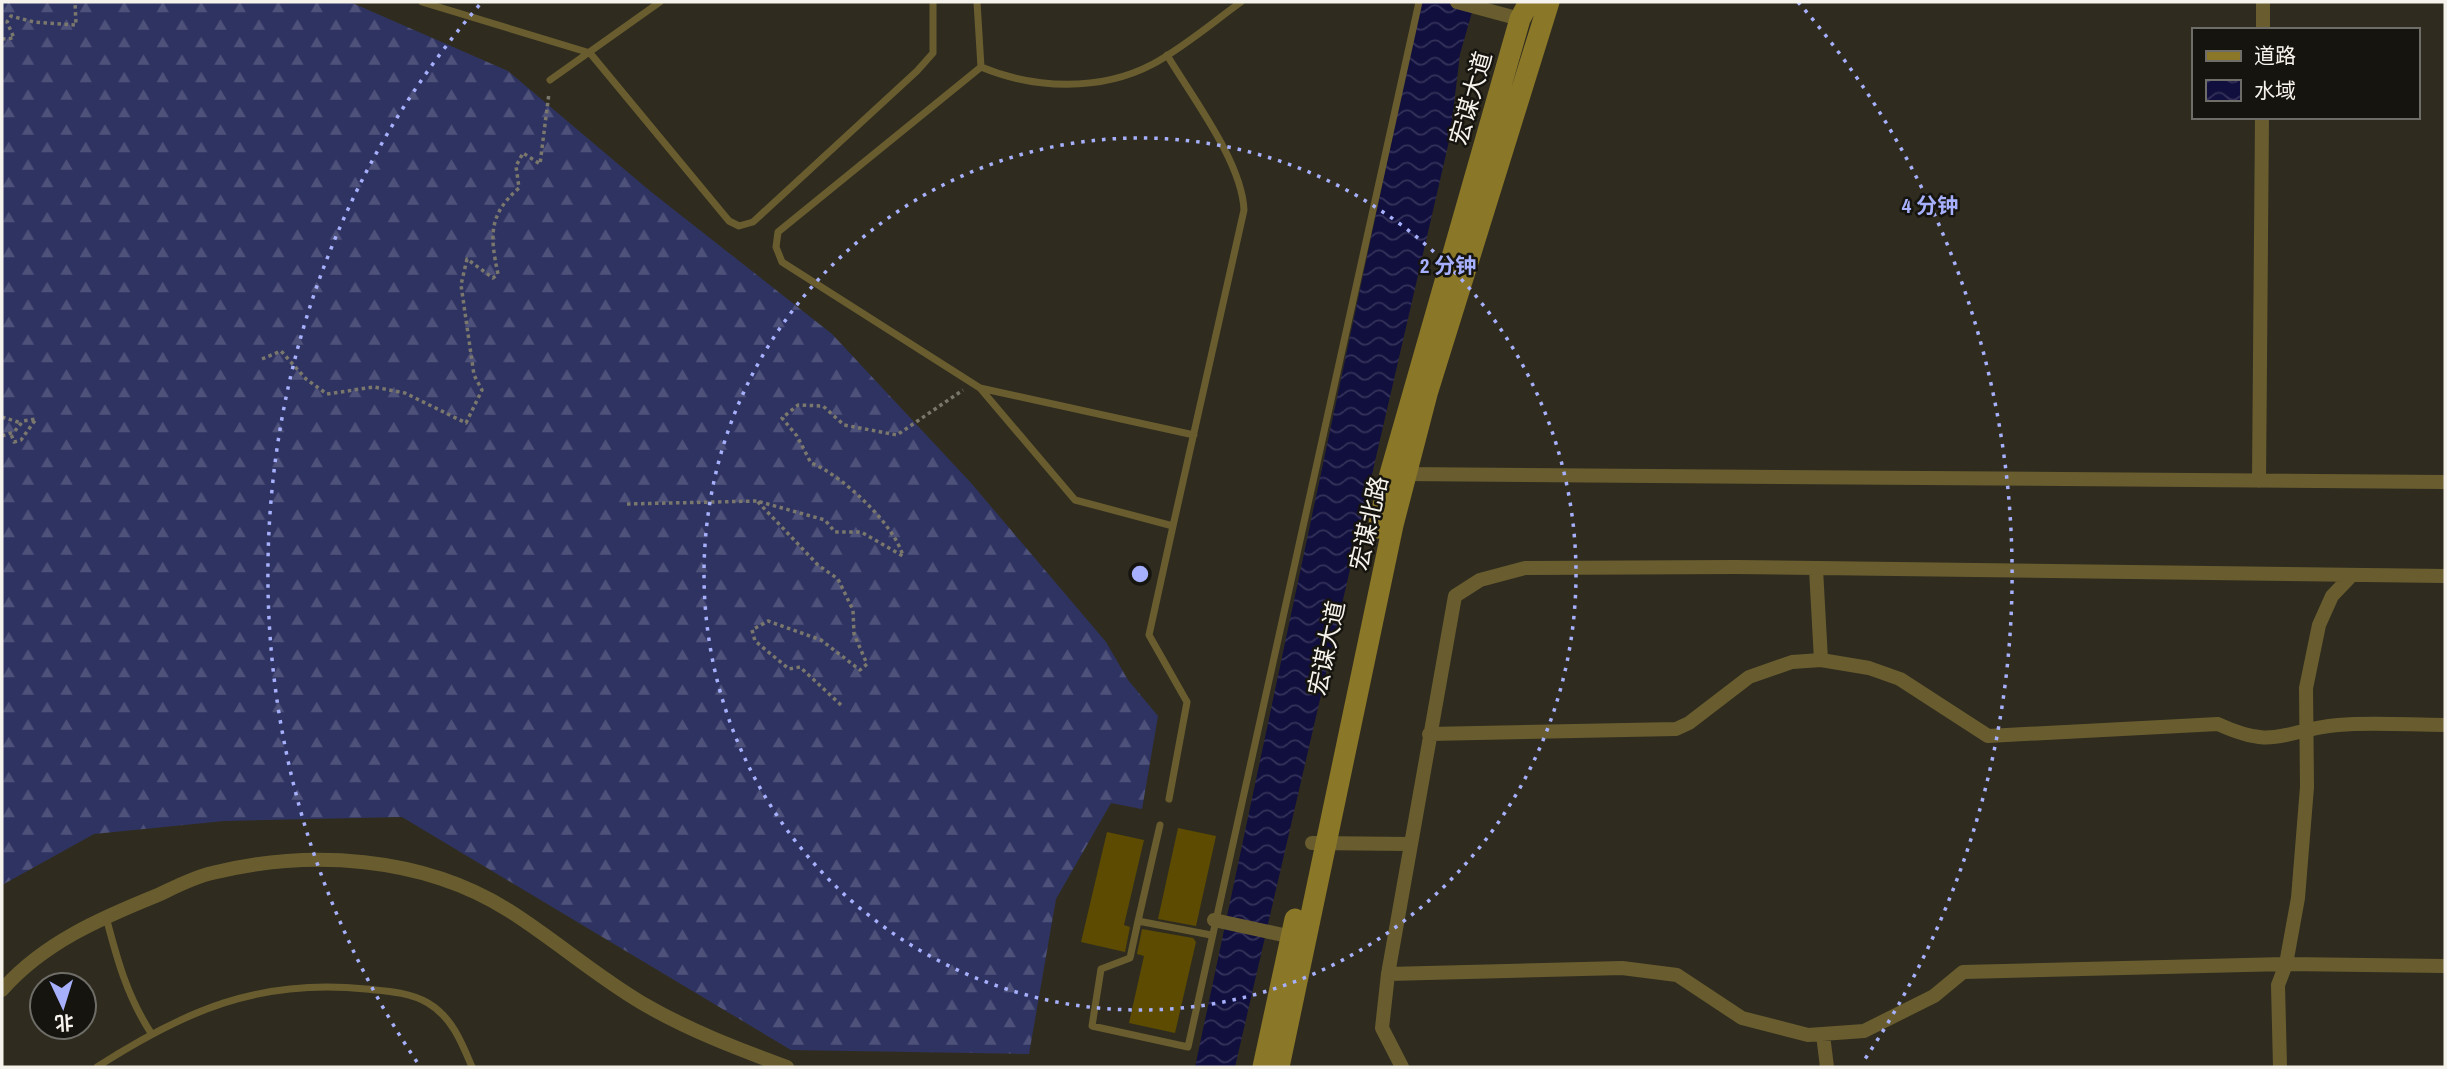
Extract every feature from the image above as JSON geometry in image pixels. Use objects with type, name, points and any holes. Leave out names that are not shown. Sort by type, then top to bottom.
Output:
[{"type":"main road","name":"宏谋北路","points":[[1398,474],[1431,380],[1549,2]]},
{"type":"main road","name":"宏谋大道","points":[[1263,1067],[1298,938],[1398,474],[1524,10]]},
{"type":"main road","points":[[1279,1067],[1298,938]]},
{"type":"street","points":[[1457,2],[1524,10]]},
{"type":"street","points":[[2263,2],[2263,28]]},
{"type":"street","points":[[2259,481],[2262,119]]},
{"type":"street","points":[[1398,474],[2445,482]]},
{"type":"street","points":[[1402,1067],[1381,1028],[1388,974],[1455,596],[1480,580],[1525,568],[2445,576]]},
{"type":"street","points":[[1816,569],[1821,660]]},
{"type":"street","points":[[2280,1067],[2278,985],[2286,964],[2298,898],[2308,732],[2306,688],[2319,625],[2332,596],[2352,575]]},
{"type":"street","points":[[1429,734],[1676,729],[1689,723],[1749,677],[1792,662],[1821,660],[1869,668],[1900,679],[1989,736],[2218,724],[2243,735],[2264,738],[2336,725],[2445,724]]},
{"type":"street","points":[[1319,843],[1409,844]]},
{"type":"street","points":[[2,990],[62,939],[106,916],[210,873],[295,860],[344,860],[439,877],[473,890],[508,910],[641,1002],[682,1025],[787,1067]]},
{"type":"street","points":[[1213,927],[1298,938]]},
{"type":"street","points":[[1388,974],[1622,968],[1677,975],[1742,1018],[1808,1035],[1822,1035],[1864,1031],[1934,996],[1963,972],[2286,964],[2445,966]]},
{"type":"street","points":[[1822,1035],[1827,1067]]},
{"type":"lane","points":[[422,2],[590,53],[729,221],[739,226],[747,225],[917,71],[933,53],[933,2]]},
{"type":"lane","points":[[550,80],[660,2]]},
{"type":"lane","points":[[977,2],[981,67]]},
{"type":"lane","points":[[981,67],[1007,78],[1043,85],[1098,81],[1127,75],[1167,55],[1241,2]]},
{"type":"lane","points":[[1160,825],[1130,958],[1101,969],[1092,1026],[1188,1047],[1419,2]]},
{"type":"lane","points":[[1167,55],[1233,166],[1244,198],[1241,232],[1149,635],[1187,702],[1169,799]]},
{"type":"lane","points":[[981,67],[778,232],[775,240],[782,262],[980,388],[1075,500],[1172,526]]},
{"type":"lane","points":[[980,388],[1194,435]]},
{"type":"lane","points":[[106,916],[122,979],[133,1005],[151,1033]]},
{"type":"lane","points":[[1138,921],[1213,927]]},
{"type":"lane","points":[[97,1067],[151,1033],[204,1010],[276,990],[345,987],[391,992],[429,1003],[456,1031],[472,1067]]},
{"type":"path","points":[[2,39],[13,38],[7,22],[11,16],[34,22],[76,25],[75,2]]},
{"type":"path","points":[[262,359],[281,351],[306,379],[327,394],[374,387],[405,393],[466,423],[482,390],[474,375],[461,285],[467,259],[493,278],[498,274],[491,239],[501,204],[519,188],[516,166],[523,153],[540,164],[550,80]]},
{"type":"path","points":[[627,504],[757,501],[825,520],[835,532],[862,532],[903,556],[898,537],[829,470],[811,463],[797,436],[782,418],[797,405],[824,406],[844,425],[897,435],[972,383]]},
{"type":"path","points":[[2,416],[21,423]]},
{"type":"path","points":[[2,436],[11,434],[21,423],[31,418],[36,420],[22,440],[14,442],[11,434]]},
{"type":"path","points":[[757,501],[818,565],[838,579],[853,610],[854,634],[867,664],[860,670],[821,640],[768,621],[752,630],[755,641],[789,669],[800,667],[841,705]]},
{"type":"green space","points":[[2,2],[350,2],[508,71],[650,191],[832,334],[971,483],[1106,642],[1128,680],[1158,716],[1142,809],[1111,803],[1056,899],[1029,1054],[791,1050],[402,817],[224,821],[94,834],[2,885]]},
{"type":"water","points":[[1421,2],[1475,2],[1460,54],[1450,137],[1235,1067],[1195,1067]]},
{"type":"building","points":[[1178,828],[1216,836],[1196,926],[1158,919]]},
{"type":"building","points":[[1107,832],[1144,840],[1124,925],[1130,927],[1125,952],[1081,942]]},
{"type":"building","points":[[1142,929],[1193,938],[1196,942],[1175,1033],[1129,1023],[1144,956],[1137,954]]}]
